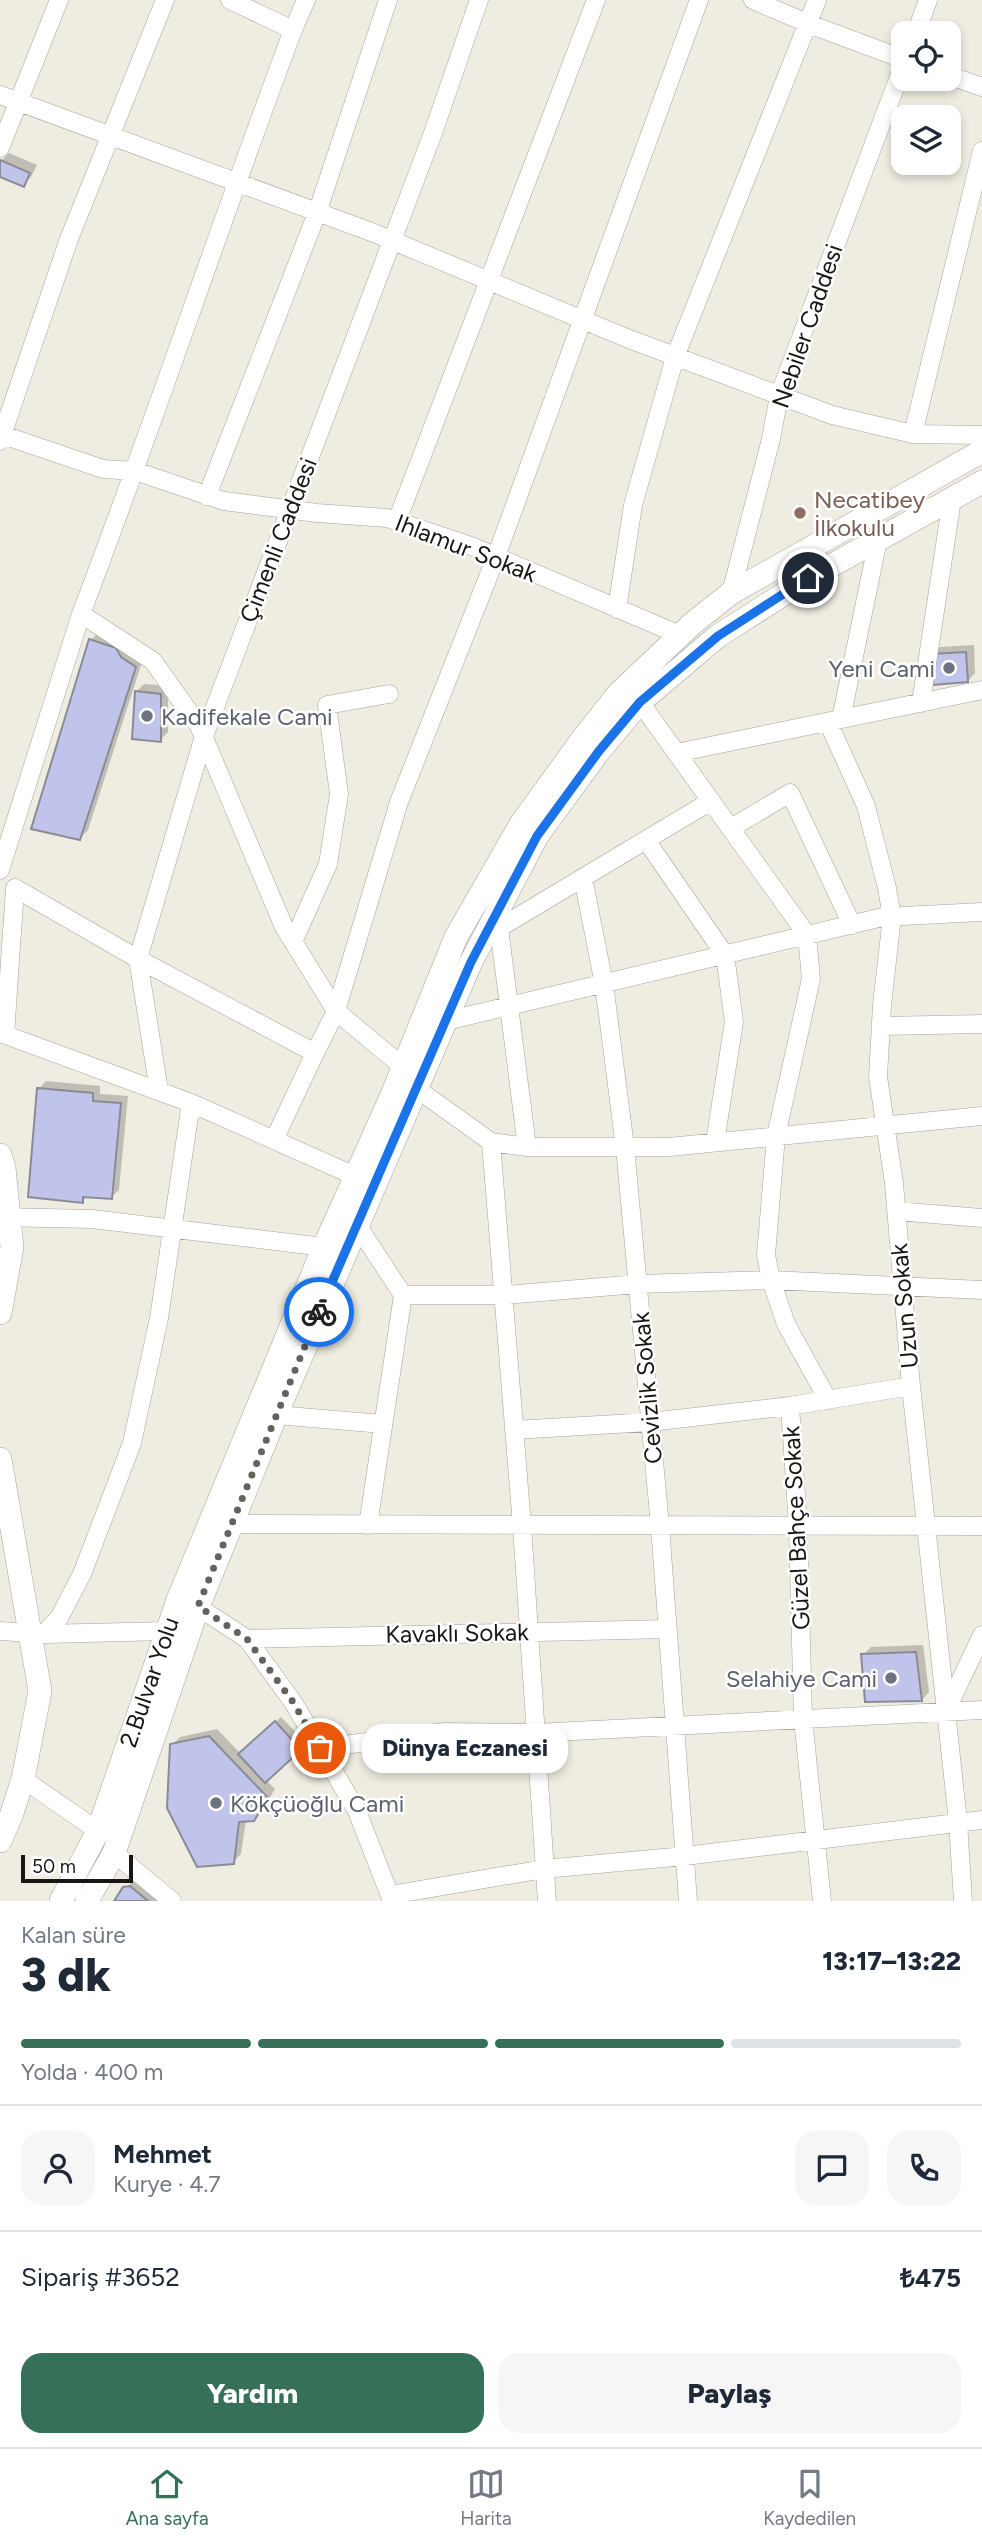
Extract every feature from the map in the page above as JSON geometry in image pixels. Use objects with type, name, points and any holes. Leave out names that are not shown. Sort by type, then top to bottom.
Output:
[{"type":"main road","name":"2.Bulvar Yolu","points":[[61,1901],[98,1831],[167,1630],[225,1481],[456,937],[521,824],[619,693],[680,635],[731,593],[982,451]]},
{"type":"main road","name":"2.Bulvar Yolu","points":[[87,1901],[114,1853],[198,1606],[275,1415],[446,1021],[537,836],[599,751],[640,702],[718,636],[808,578],[982,482]]},
{"type":"main road","points":[[0,1155],[4,1168],[5,1217],[12,1247],[0,1313]]},
{"type":"main road","points":[[0,1459],[37,1633],[40,1691],[23,1779],[6,1814],[0,1840]]},
{"type":"street","points":[[0,148],[59,0]]},
{"type":"street","points":[[1,437],[69,239],[165,0]]},
{"type":"street","points":[[230,0],[293,30]]},
{"type":"street","points":[[0,870],[81,614],[135,471],[236,183],[306,0]]},
{"type":"street","points":[[207,496],[317,213],[388,0]]},
{"type":"street","name":"Çimenli Caddesi","points":[[159,1091],[138,960],[204,736],[390,240],[433,133],[479,0]]},
{"type":"street","points":[[397,521],[596,0]]},
{"type":"street","points":[[274,1140],[336,1012],[399,802],[496,557],[699,0]]},
{"type":"street","points":[[753,0],[891,55]]},
{"type":"street","points":[[617,609],[633,505],[675,357],[817,0]]},
{"type":"street","points":[[920,21],[928,0]]},
{"type":"street","points":[[961,80],[982,87]]},
{"type":"street","name":"Nebiler Caddesi","points":[[731,593],[771,439],[779,396],[894,91]]},
{"type":"street","points":[[0,94],[390,240],[675,357],[832,415],[913,434],[982,435]]},
{"type":"street","points":[[913,434],[982,151]]},
{"type":"street","name":"Ihlamur Sokak","points":[[1,437],[103,469],[135,471],[207,496],[290,510],[387,518],[471,546],[680,635]]},
{"type":"street","points":[[921,703],[952,499]]},
{"type":"street","points":[[834,720],[878,540]]},
{"type":"street","points":[[81,614],[153,661],[199,726],[284,927],[336,1012],[403,1067],[417,1089],[491,1142],[527,1147],[669,1147],[982,1116]]},
{"type":"street","points":[[676,753],[982,690]]},
{"type":"street","points":[[293,942],[328,864],[339,794],[327,705],[389,694]]},
{"type":"street","points":[[640,702],[807,936],[811,979],[776,1136],[766,1255],[771,1280],[786,1324],[828,1400]]},
{"type":"street","name":"Uzun Sokak","points":[[834,720],[866,806],[892,917],[880,1026],[878,1077],[896,1211],[911,1386],[958,1822],[963,1901]]},
{"type":"street","points":[[730,828],[790,793],[852,925]]},
{"type":"street","points":[[527,1147],[508,1006],[491,932],[711,801]]},
{"type":"street","points":[[646,840],[725,955],[734,1022],[715,1142]]},
{"type":"street","name":"Cevizlik Sokak","points":[[583,877],[604,984],[625,1147],[660,1526],[688,1901]]},
{"type":"street","points":[[315,1053],[138,960],[7,884],[3,1034],[191,1103],[355,1176]]},
{"type":"street","points":[[446,1021],[852,925],[892,917],[982,912]]},
{"type":"street","points":[[880,1026],[982,1024]]},
{"type":"street","points":[[37,1633],[59,1618],[82,1574],[132,1443],[159,1318],[191,1103]]},
{"type":"street","points":[[491,1142],[522,1526],[547,1901]]},
{"type":"street","points":[[896,1211],[982,1218]]},
{"type":"street","points":[[5,1217],[92,1219],[324,1247]]},
{"type":"street","points":[[357,1225],[403,1296],[368,1525]]},
{"type":"street","points":[[403,1296],[504,1295],[638,1284],[771,1280],[982,1290]]},
{"type":"street","points":[[514,1430],[650,1422],[790,1406],[911,1386]]},
{"type":"street","name":"Güzel Bahçe Sokak","points":[[790,1406],[798,1526],[803,1720],[822,1901]]},
{"type":"street","points":[[275,1415],[383,1424]]},
{"type":"street","points":[[232,1524],[982,1526]]},
{"type":"street","points":[[198,1606],[247,1639],[293,1702],[357,1811],[391,1898],[544,1869],[685,1856],[982,1820]]},
{"type":"street","name":"Kavaklı Sokak","points":[[247,1639],[668,1629]]},
{"type":"street","points":[[0,1631],[37,1633],[167,1630]]},
{"type":"street","points":[[946,1711],[982,1635]]},
{"type":"street","points":[[320,1748],[445,1732],[535,1733],[982,1710]]},
{"type":"street","points":[[23,1779],[98,1831]]},
{"type":"street","points":[[114,1853],[172,1901]]},
{"type":"building","points":[[0,160],[30,173],[24,187],[0,177]]},
{"type":"building","points":[[89,639],[116,648],[121,657],[136,667],[80,840],[31,829]]},
{"type":"building","name":"Yeni Cami","points":[[966,652],[968,682],[933,685],[931,654]]},
{"type":"building","name":"Kadifekale Cami","points":[[135,691],[161,694],[161,742],[132,739]]},
{"type":"building","points":[[37,1088],[93,1093],[93,1101],[121,1103],[112,1199],[83,1197],[83,1203],[28,1197]]},
{"type":"building","name":"Selahiye Cami","points":[[916,1652],[922,1701],[865,1702],[861,1654]]},
{"type":"building","points":[[275,1721],[301,1750],[265,1783],[238,1754]]},
{"type":"building","name":"Kökçüoğlu Cami","points":[[209,1736],[268,1798],[254,1821],[239,1822],[234,1864],[197,1867],[167,1808],[170,1744]]},
{"type":"building","points":[[130,1886],[148,1901],[114,1901],[123,1887]]},
{"type":"way so far","points":[[319,1312],[198,1606],[247,1639],[293,1702],[320,1748]]},
{"type":"place","name":"Necatibey İlkokulu","points":[[800,513]]},
{"type":"place","name":"Yeni Cami","points":[[949,668]]},
{"type":"place","name":"Kadifekale Cami","points":[[147,716]]},
{"type":"place","name":"Selahiye Cami","points":[[891,1678]]},
{"type":"place","name":"Dünya Eczanesi","points":[[320,1748]]},
{"type":"place","name":"Kökçüoğlu Cami","points":[[216,1803]]},
{"type":"route","points":[[319,1312],[471,962],[537,836],[599,751],[640,702],[718,636],[808,578]]}]
